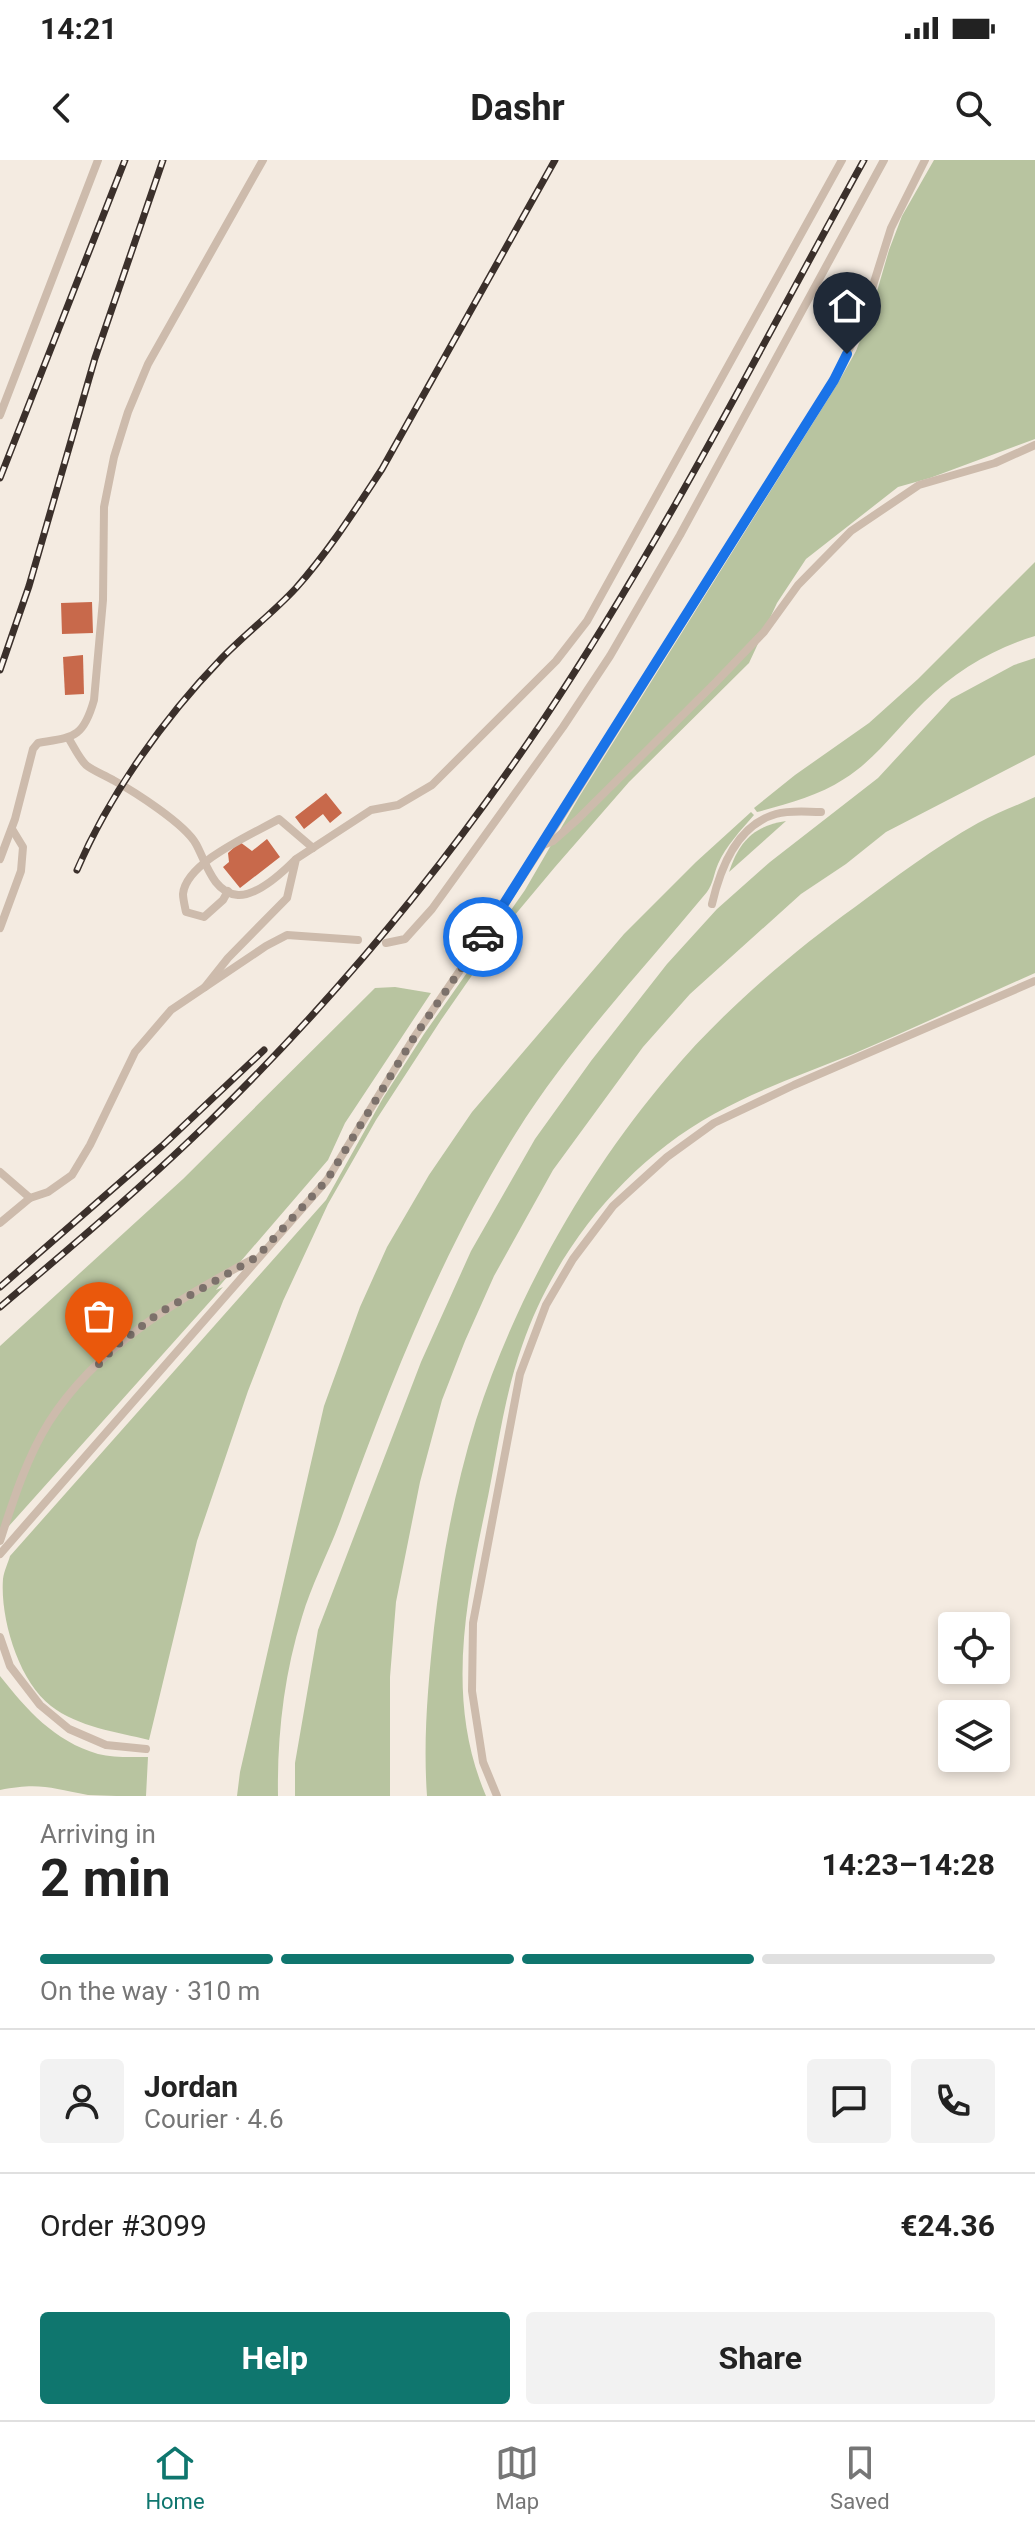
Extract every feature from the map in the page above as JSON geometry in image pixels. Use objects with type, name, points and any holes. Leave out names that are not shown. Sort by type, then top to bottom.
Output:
[{"type":"lane","points":[[0,415],[98,160]]},
{"type":"lane","points":[[0,859],[12,829],[33,749],[38,743],[69,739],[86,725],[94,700],[103,600],[104,507],[114,457],[128,412],[148,364],[263,160]]},
{"type":"lane","points":[[69,739],[87,766],[116,781],[181,826],[195,841],[212,878],[238,895],[278,878],[296,859],[371,810],[398,805],[432,785],[556,661],[587,621],[842,160]]},
{"type":"lane","points":[[386,943],[405,939],[432,909],[563,727],[610,656],[680,535],[884,160]]},
{"type":"lane","points":[[0,1554],[327,1180],[415,1036],[543,845],[834,380],[860,327],[891,228],[925,160]]},
{"type":"lane","points":[[543,845],[553,841],[578,819],[716,682],[764,632],[798,585],[851,531],[919,485],[995,463],[1035,445]]},
{"type":"lane","points":[[712,904],[726,862],[752,827],[778,814],[821,812]]},
{"type":"lane","points":[[228,891],[223,900],[204,917],[186,912],[183,893],[192,872],[279,819],[313,848]]},
{"type":"lane","points":[[0,928],[21,871],[23,847],[12,829]]},
{"type":"lane","points":[[205,987],[228,958],[287,898],[296,859]]},
{"type":"lane","points":[[0,1223],[30,1198],[48,1192],[72,1175],[135,1052],[171,1010],[287,935],[358,940]]},
{"type":"lane","points":[[497,1796],[483,1762],[472,1691],[473,1623],[520,1374],[546,1305],[573,1259],[613,1206],[667,1157],[714,1123],[1035,981]]},
{"type":"lane","points":[[0,1172],[30,1198]]},
{"type":"lane","points":[[0,1541],[17,1487],[49,1422],[82,1382],[116,1346],[159,1313],[257,1257]]},
{"type":"lane","points":[[0,1637],[10,1666],[17,1676],[40,1705],[69,1729],[106,1745],[146,1749]]},
{"type":"green space","points":[[934,160],[1035,160],[1035,439],[898,487],[806,559],[777,603],[749,663],[629,782],[509,922],[376,1120],[328,1204],[283,1301],[248,1391],[197,1541],[149,1740],[98,1728],[62,1713],[51,1706],[30,1682],[8,1630],[3,1595],[10,1556],[326,1200],[383,1098],[525,890],[579,797],[838,383],[856,351],[871,312],[902,216]]},
{"type":"green space","points":[[1035,562],[1035,636],[990,654],[949,680],[866,762],[844,779],[813,795],[757,812],[754,808],[869,723],[918,679]]},
{"type":"green space","points":[[1035,658],[1035,755],[886,832],[801,894],[690,994],[643,1047],[553,1170],[494,1276],[465,1341],[442,1400],[420,1482],[396,1602],[390,1677],[390,1796],[295,1796],[295,1763],[318,1630],[421,1362],[471,1251],[535,1139],[667,964],[717,909],[770,862],[878,778],[951,699],[1014,665]]},
{"type":"green space","points":[[1035,797],[1035,973],[748,1097],[682,1134],[651,1157],[597,1212],[553,1276],[536,1310],[510,1386],[466,1619],[463,1690],[466,1725],[486,1796],[427,1796],[427,1712],[434,1628],[445,1550],[462,1471],[476,1420],[511,1328],[556,1238],[582,1195],[609,1153],[670,1074],[757,985],[831,925],[930,852],[978,823]]},
{"type":"green space","points":[[751,812],[754,815],[721,857],[707,892],[583,1039],[537,1101],[464,1225],[398,1368],[306,1604],[283,1706],[278,1796],[237,1796],[324,1406],[360,1307],[387,1247],[429,1175],[472,1112],[624,934]]},
{"type":"green space","points":[[786,821],[729,872],[749,837],[765,827]]},
{"type":"green space","points":[[395,987],[431,993],[345,1123],[328,1160],[216,1290],[223,1287],[0,1536],[0,1346],[183,1179],[375,988]]},
{"type":"green space","points":[[0,1676],[31,1712],[68,1741],[104,1755],[148,1757],[146,1796],[88,1795],[35,1786],[0,1790]]},
{"type":"building","points":[[92,602],[93,633],[62,634],[61,603]]},
{"type":"building","points":[[83,655],[84,694],[65,695],[63,657]]},
{"type":"building","points":[[326,793],[342,813],[330,823],[323,814],[304,829],[295,817]]},
{"type":"building","points":[[267,839],[280,857],[240,888],[223,867],[229,862],[228,853],[240,842],[252,851]]},
{"type":"railway","points":[[0,478],[125,160]]},
{"type":"railway","points":[[0,670],[29,586],[95,358],[163,160]]},
{"type":"railway","points":[[77,870],[122,786],[179,706],[221,659],[296,588],[352,515],[382,469],[555,160]]},
{"type":"railway","points":[[0,1307],[157,1171],[253,1078],[385,932],[466,829],[542,722],[628,585],[864,160]]},
{"type":"railway","points":[[0,1287],[162,1146],[264,1050]]},
{"type":"way so far","points":[[99,1364],[116,1346],[159,1313],[257,1257],[327,1180],[415,1036],[483,937]]},
{"type":"route","points":[[483,937],[834,380],[847,354]]}]
